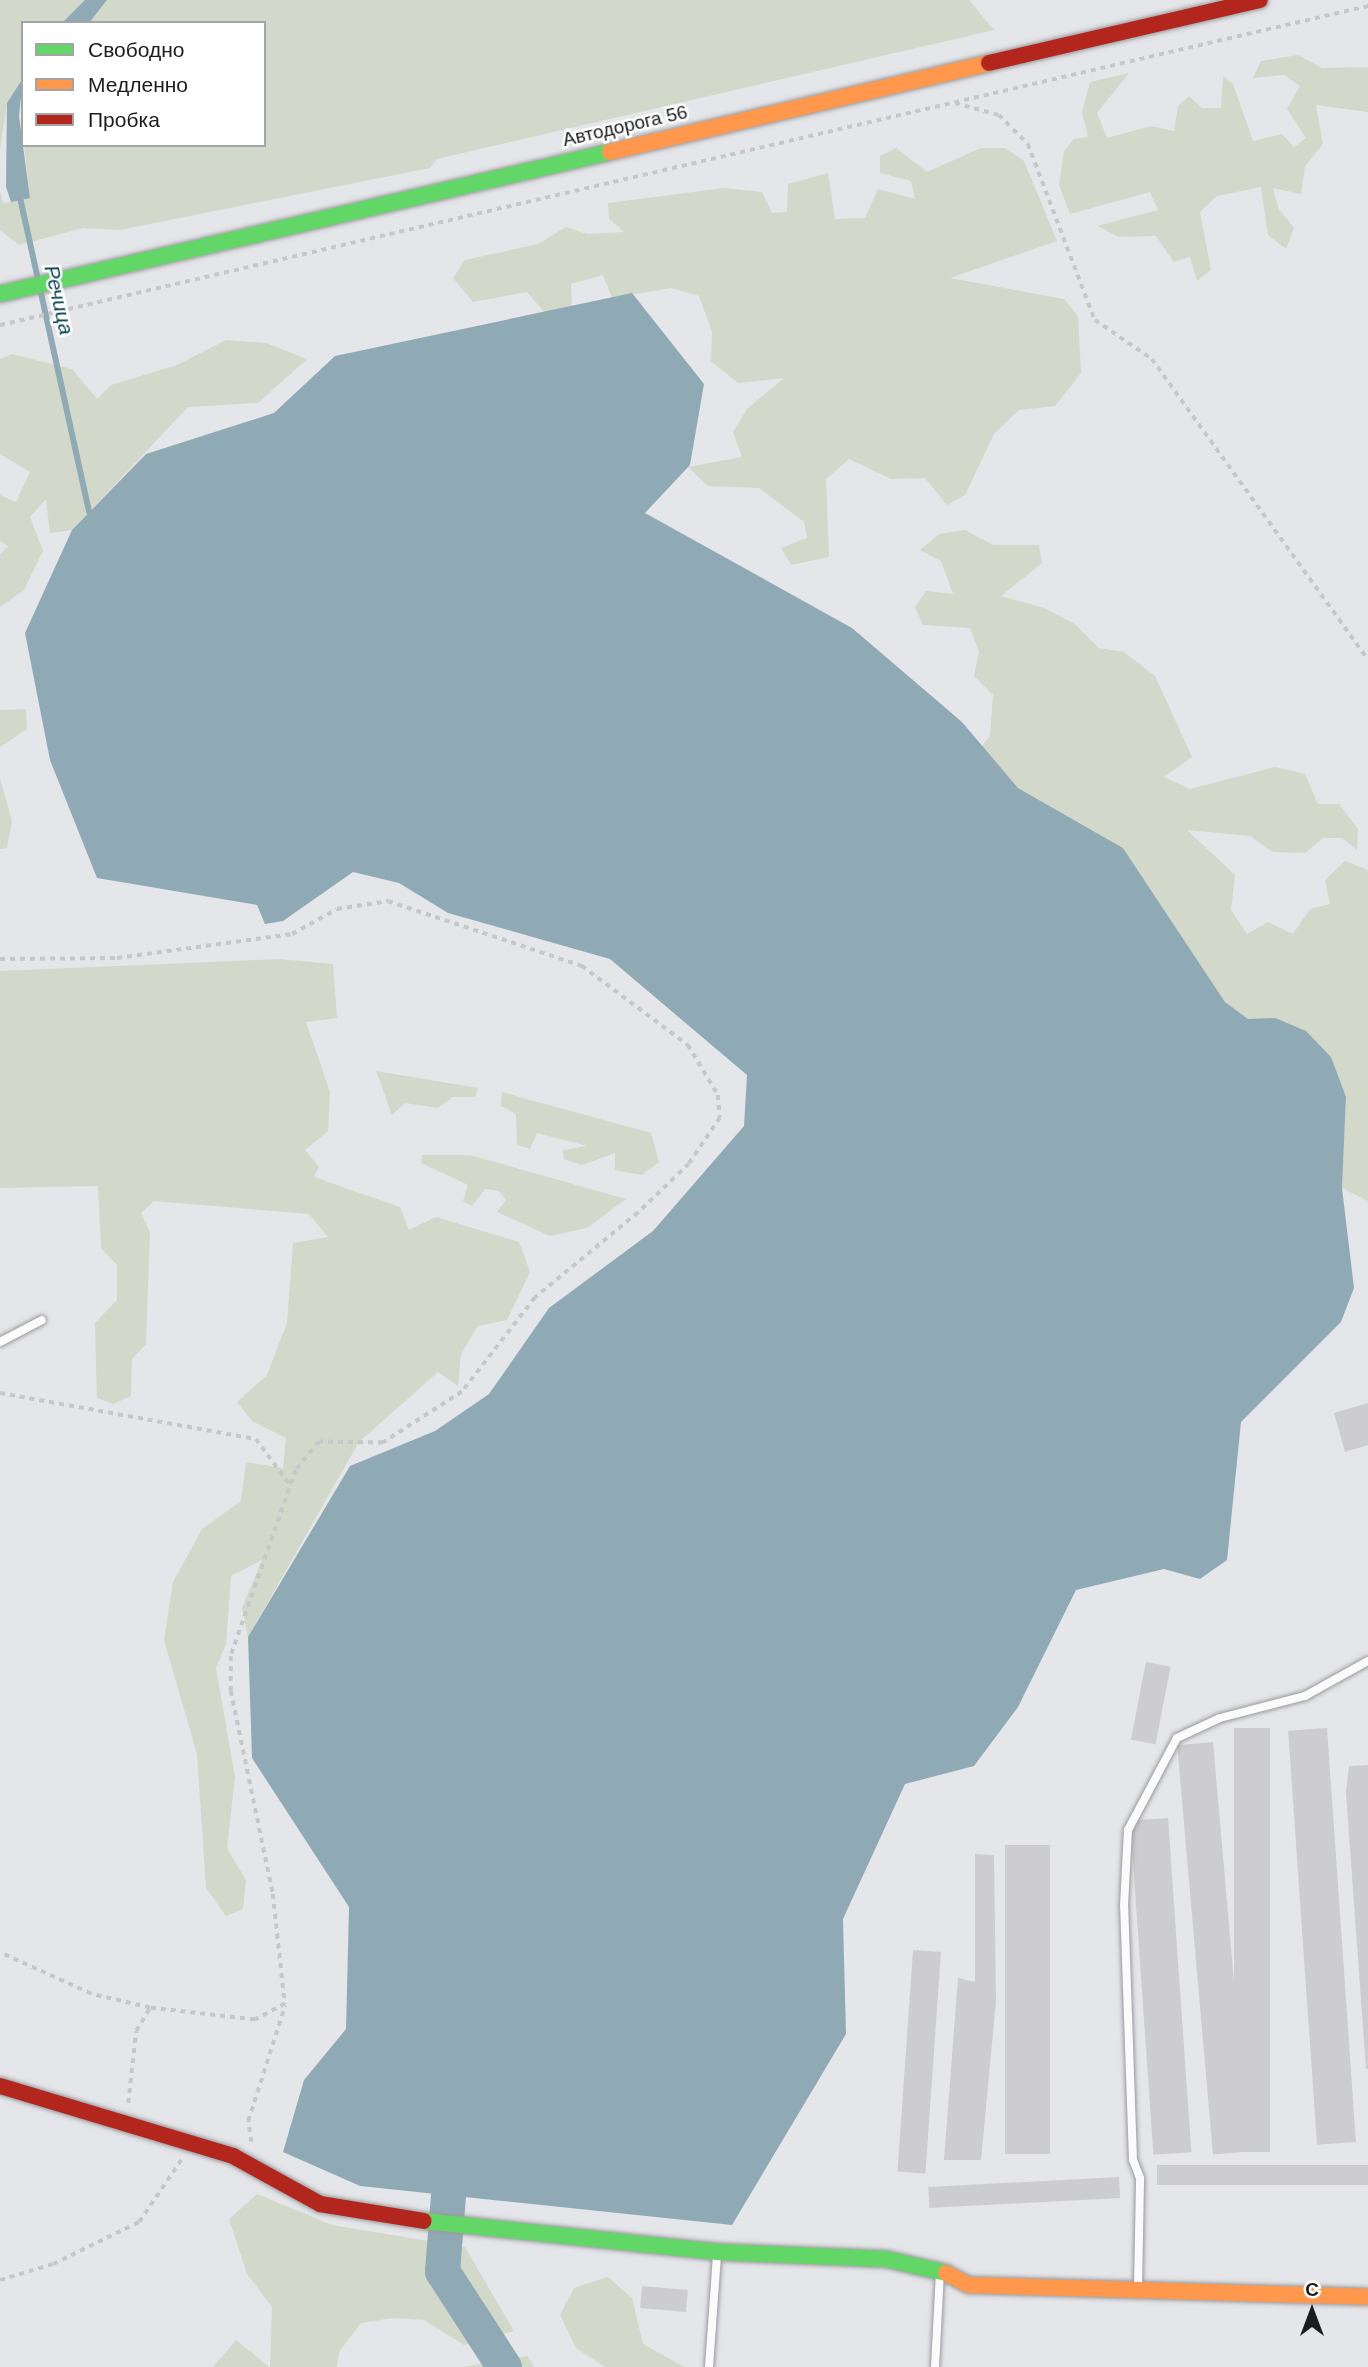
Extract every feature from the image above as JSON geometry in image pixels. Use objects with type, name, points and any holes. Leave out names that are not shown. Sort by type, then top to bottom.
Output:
[{"type":"street","name":"Автодорога 56","points":[[0,294],[1260,0]]},
{"type":"street","points":[[0,2086],[191,2143],[255,2168],[320,2204],[374,2214],[472,2229],[718,2252],[886,2259],[940,2269],[970,2285],[1368,2297]]},
{"type":"lane","points":[[0,1342],[42,1320]]},
{"type":"lane","points":[[1138,2292],[1140,2178],[1133,2160],[1124,1906],[1128,1830],[1177,1738],[1220,1718],[1305,1696],[1368,1661]]},
{"type":"lane","points":[[709,2367],[708,2319],[718,2252]]},
{"type":"lane","points":[[935,2367],[940,2269]]},
{"type":"path","points":[[0,325],[1368,6]]},
{"type":"path","points":[[954,103],[999,115],[1028,144],[1095,320],[1152,359],[1368,660]]},
{"type":"path","points":[[0,959],[117,958],[292,934],[337,909],[388,901],[582,966],[688,1045],[718,1095],[720,1118],[689,1164],[535,1298],[462,1392],[383,1443],[319,1442],[290,1486],[231,1656],[231,1691],[273,1894],[285,2004],[248,2121],[255,2168]]},
{"type":"path","points":[[0,1393],[256,1439],[290,1486]]},
{"type":"path","points":[[0,1954],[92,1994],[150,2008],[255,2020],[285,2004]]},
{"type":"path","points":[[127,2124],[136,2031],[150,2008]]},
{"type":"path","points":[[0,2280],[53,2264],[139,2222],[191,2143]]},
{"type":"shaded area","points":[[0,0],[85,0],[64,21],[21,21],[21,81],[7,103],[0,149]]},
{"type":"shaded area","points":[[107,0],[969,0],[994,30],[437,159],[430,168],[119,230],[83,228],[19,245],[0,230],[0,191],[3,203],[30,198],[24,147],[266,147],[266,21],[91,21]]},
{"type":"shaded area","points":[[1298,55],[1322,68],[1368,67],[1368,112],[1316,105],[1323,144],[1305,166],[1301,194],[1273,188],[1279,209],[1294,228],[1286,249],[1268,235],[1261,187],[1217,196],[1200,212],[1211,270],[1197,281],[1190,257],[1174,262],[1156,236],[1119,237],[1097,226],[1158,210],[1150,192],[1070,214],[1059,185],[1064,151],[1074,139],[1088,137],[1082,113],[1090,82],[1129,73],[1097,113],[1107,138],[1151,126],[1174,131],[1178,106],[1189,96],[1202,108],[1221,108],[1223,76],[1233,84],[1253,141],[1282,134],[1294,147],[1306,138],[1287,109],[1300,86],[1284,75],[1253,78],[1261,61]]},
{"type":"shaded area","points":[[896,148],[927,172],[981,148],[1005,148],[1024,161],[1057,241],[950,278],[1064,299],[1078,316],[1081,373],[1055,406],[1019,410],[994,434],[965,495],[947,505],[925,478],[891,479],[849,459],[826,479],[829,557],[791,565],[781,548],[807,538],[804,522],[759,488],[708,486],[688,467],[742,457],[733,432],[747,409],[784,378],[738,383],[711,361],[712,332],[699,296],[671,288],[612,298],[603,275],[571,284],[572,307],[545,313],[527,292],[473,302],[453,278],[465,260],[538,244],[566,227],[587,234],[624,232],[609,219],[608,203],[724,188],[762,192],[772,213],[787,212],[788,184],[828,173],[835,219],[865,218],[878,189],[915,199],[911,181],[880,173],[880,156]]},
{"type":"shaded area","points":[[226,340],[266,343],[307,359],[258,403],[188,407],[72,530],[50,533],[46,499],[30,517],[43,551],[24,590],[0,607],[0,554],[8,546],[0,541],[0,495],[16,502],[30,472],[0,454],[0,359],[12,354],[72,369],[97,399],[111,385],[177,365]]},
{"type":"shaded area","points":[[965,530],[993,545],[1039,545],[1042,563],[1001,596],[1044,608],[1075,624],[1099,648],[1124,652],[1155,676],[1192,757],[1164,777],[1190,789],[1275,767],[1305,774],[1318,804],[1339,804],[1358,829],[1357,850],[1342,838],[1323,838],[1305,853],[1273,852],[1250,836],[1187,830],[1235,875],[1231,910],[1247,934],[1268,922],[1293,934],[1310,909],[1330,904],[1325,880],[1345,861],[1368,870],[1368,1201],[1342,1188],[1346,1097],[1275,1018],[1248,1020],[1225,1002],[1123,848],[1018,788],[982,746],[990,736],[993,695],[974,676],[979,652],[970,628],[923,625],[915,607],[926,591],[953,594],[941,561],[920,550],[939,534]]},
{"type":"shaded area","points":[[26,709],[27,729],[0,747],[0,710]]},
{"type":"shaded area","points":[[0,779],[12,821],[7,848],[0,849]]},
{"type":"shaded area","points":[[279,959],[333,964],[337,1018],[306,1022],[330,1092],[328,1131],[305,1150],[319,1167],[314,1177],[400,1207],[409,1230],[436,1217],[519,1242],[530,1272],[507,1320],[478,1326],[461,1354],[458,1386],[438,1372],[359,1442],[248,1637],[242,1608],[262,1560],[231,1576],[226,1644],[216,1668],[235,1777],[227,1848],[246,1880],[243,1909],[226,1916],[206,1888],[197,1754],[164,1640],[173,1582],[202,1529],[241,1501],[246,1462],[283,1468],[286,1438],[252,1421],[237,1402],[267,1375],[287,1323],[293,1243],[328,1237],[309,1214],[154,1201],[141,1213],[150,1232],[146,1344],[132,1359],[131,1396],[113,1404],[97,1398],[95,1323],[117,1300],[117,1265],[101,1248],[98,1186],[0,1188],[0,971]]},
{"type":"shaded area","points":[[376,1071],[478,1088],[475,1097],[453,1097],[438,1108],[405,1103],[392,1115]]},
{"type":"shaded area","points":[[502,1092],[651,1133],[659,1162],[642,1175],[615,1170],[615,1153],[582,1165],[564,1159],[563,1150],[587,1146],[537,1133],[530,1149],[517,1145],[516,1114],[501,1106]]},
{"type":"shaded area","points":[[422,1155],[470,1155],[626,1199],[587,1228],[550,1236],[497,1212],[506,1200],[499,1191],[485,1189],[472,1206],[463,1201],[468,1185],[421,1163]]},
{"type":"shaded area","points":[[257,2194],[332,2225],[465,2247],[514,2331],[464,2345],[424,2320],[393,2318],[361,2323],[339,2352],[337,2367],[270,2367],[272,2307],[247,2274],[229,2219]]},
{"type":"shaded area","points":[[608,2277],[632,2298],[643,2344],[684,2367],[605,2367],[576,2348],[560,2315],[574,2288]]},
{"type":"shaded area","points":[[236,2340],[269,2367],[213,2367]]},
{"type":"shaded area","points":[[527,2356],[535,2367],[463,2367],[481,2364]]},
{"type":"water","points":[[85,0],[107,0],[91,21],[64,21]]},
{"type":"water","points":[[21,81],[21,147],[23,147],[30,198],[11,202],[6,187],[7,103]]},
{"type":"water","points":[[632,293],[704,384],[690,465],[645,513],[852,628],[962,722],[1018,788],[1123,848],[1225,1002],[1248,1019],[1275,1018],[1306,1031],[1331,1057],[1346,1097],[1342,1188],[1354,1288],[1341,1322],[1241,1422],[1227,1560],[1200,1579],[1164,1569],[1076,1590],[1018,1707],[974,1766],[905,1784],[843,1919],[846,2034],[732,2225],[360,2186],[283,2152],[304,2080],[346,2029],[349,1907],[252,1758],[248,1637],[350,1466],[435,1431],[489,1394],[549,1308],[653,1231],[744,1126],[747,1075],[610,959],[448,913],[399,883],[353,872],[283,921],[265,924],[257,905],[97,878],[50,760],[25,633],[72,530],[146,454],[274,413],[335,356]]},
{"type":"building","points":[[1368,1403],[1368,1445],[1345,1452],[1334,1413]]},
{"type":"building","points":[[1146,1662],[1171,1667],[1155,1744],[1131,1740]]},
{"type":"building","points":[[1234,1728],[1270,1728],[1270,2152],[1234,2152]]},
{"type":"building","points":[[1327,1728],[1356,2142],[1317,2145],[1288,1731]]},
{"type":"building","points":[[1213,1742],[1249,2151],[1213,2155],[1177,1745]]},
{"type":"building","points":[[1368,1765],[1366,2069],[1346,1793],[1349,1766]]},
{"type":"building","points":[[1168,1818],[1191,2152],[1153,2155],[1130,1821]]},
{"type":"building","points":[[1005,1845],[1050,1845],[1050,2154],[1005,2154]]},
{"type":"building","points":[[975,1854],[994,1855],[996,2001],[981,2160],[944,2160],[958,1978],[975,1982]]},
{"type":"building","points":[[913,1950],[941,1952],[925,2173],[898,2171]]},
{"type":"building","points":[[1157,2165],[1368,2165],[1368,2185],[1157,2185]]},
{"type":"building","points":[[1119,2177],[1120,2198],[929,2208],[928,2187]]},
{"type":"building","points":[[642,2286],[688,2290],[686,2312],[640,2308]]},
{"type":"waterway","name":"Речица","points":[[19,193],[89,512]]},
{"type":"waterway","points":[[448,2196],[442,2271],[504,2367]]},
{"type":"traffic: fast","points":[[0,294],[610,152]]},
{"type":"traffic: fast","points":[[424,2221],[718,2252],[886,2259],[946,2273]]},
{"type":"traffic: slow","points":[[610,152],[989,63]]},
{"type":"traffic: slow","points":[[946,2273],[969,2285],[1368,2297]]},
{"type":"traffic: jam","points":[[989,63],[1260,0]]},
{"type":"traffic: jam","points":[[0,2086],[233,2156],[320,2204],[424,2221]]}]
